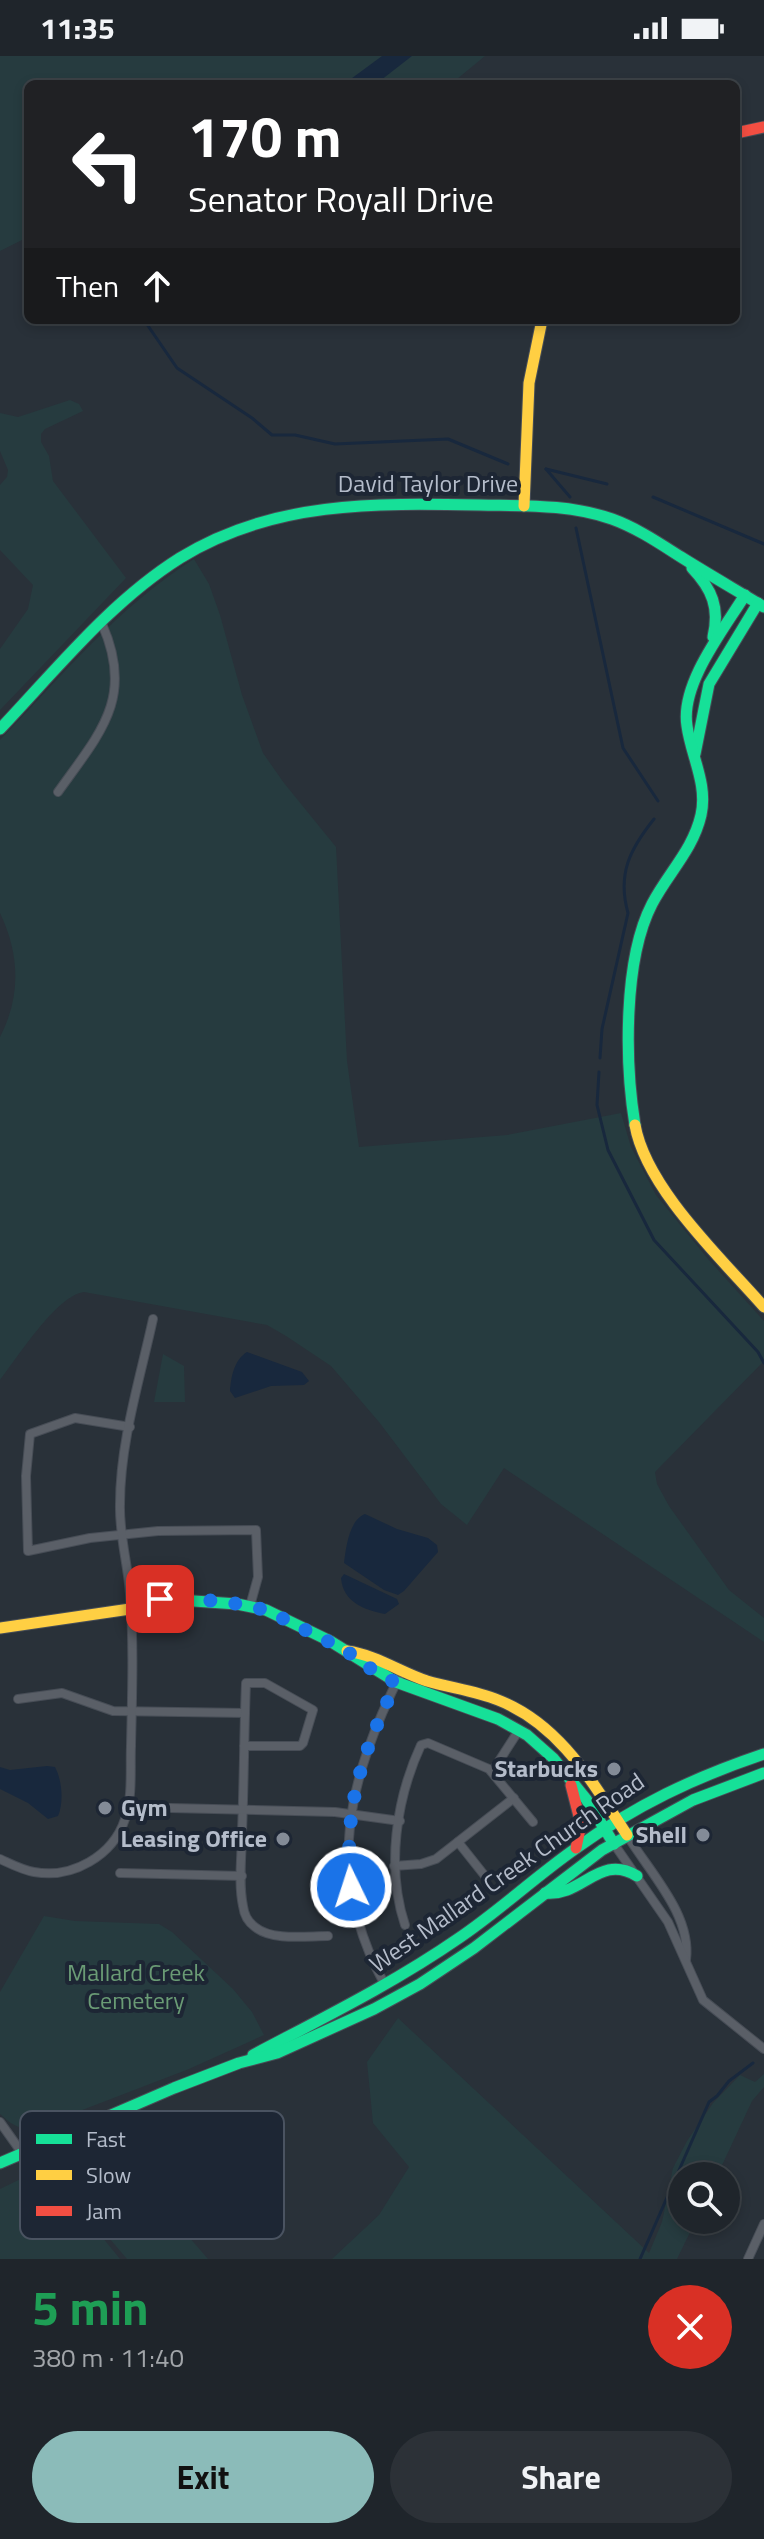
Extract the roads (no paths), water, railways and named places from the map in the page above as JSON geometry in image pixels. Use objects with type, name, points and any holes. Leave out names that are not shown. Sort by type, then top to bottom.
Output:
[{"type":"street","points":[[740,132],[764,127]]},
{"type":"street","points":[[524,506],[529,383],[541,324]]},
{"type":"street","name":"David Taylor Drive","points":[[0,729],[141,587],[182,558],[220,537],[280,515],[320,507],[366,503],[524,506],[605,516],[632,527],[761,605]]},
{"type":"street","points":[[673,552],[705,581],[717,601],[717,625],[692,688],[686,715],[688,737],[704,796],[699,827],[651,905],[636,947],[631,985],[630,1099],[640,1145],[661,1186],[764,1307]]},
{"type":"street","points":[[703,664],[745,595]]},
{"type":"street","points":[[695,754],[709,684],[761,605]]},
{"type":"street","points":[[58,792],[101,731],[114,693],[116,664],[102,624]]},
{"type":"street","points":[[0,1859],[38,1873],[75,1869],[107,1849],[123,1825],[128,1807],[131,1711],[130,1609],[121,1535],[120,1487],[153,1319]]},
{"type":"street","points":[[130,1427],[82,1418],[70,1419],[30,1434],[27,1459],[28,1551],[82,1539],[121,1535],[256,1530],[258,1577],[250,1606]]},
{"type":"street","points":[[0,1628],[130,1609],[145,1612],[195,1601],[223,1601],[250,1606],[275,1614],[347,1651],[396,1683],[497,1718],[519,1730],[553,1758],[582,1793],[667,1919],[703,2000],[764,2049]]},
{"type":"street","points":[[347,1651],[497,1699],[526,1713],[551,1731],[572,1752],[683,1921],[688,1949],[686,1961]]},
{"type":"street","points":[[385,1985],[355,1912],[348,1856],[350,1814],[364,1759],[402,1671]]},
{"type":"street","points":[[244,1746],[300,1746],[314,1712],[312,1708],[269,1685],[246,1683],[244,1746],[242,1876],[244,1911],[257,1929],[275,1935],[328,1936]]},
{"type":"street","points":[[18,1699],[62,1693],[105,1709],[245,1713]]},
{"type":"street","points":[[492,1772],[519,1730]]},
{"type":"street","points":[[405,1925],[399,1906],[394,1866],[404,1788],[423,1743],[480,1764],[492,1772],[533,1822]]},
{"type":"street","name":"West Mallard Creek Church Road","points":[[118,2111],[239,2063],[385,1985],[460,1938],[617,1820],[683,1783],[764,1754]]},
{"type":"street","name":"West Mallard Creek Church Road","points":[[239,2063],[277,2053],[420,1984],[627,1835],[700,1797],[764,1773]]},
{"type":"street","points":[[570,1781],[582,1824],[576,1848]]},
{"type":"street","points":[[394,1866],[432,1861],[514,1798]]},
{"type":"street","points":[[128,1807],[350,1814],[400,1821]]},
{"type":"street","points":[[458,1842],[485,1876]]},
{"type":"street","points":[[545,1893],[558,1895],[613,1867],[627,1868],[637,1876]]},
{"type":"street","points":[[120,1873],[242,1876]]},
{"type":"street","points":[[0,2122],[20,2150]]},
{"type":"street","name":"West Mallard Creek Church Road","points":[[0,2163],[20,2154]]},
{"type":"street","points":[[748,2259],[764,2224]]},
{"type":"water","points":[[382,56],[412,56],[381,80],[349,80]]},
{"type":"water","points":[[247,1352],[302,1372],[309,1381],[304,1385],[271,1386],[235,1398],[230,1391],[232,1375],[236,1364]]},
{"type":"water","points":[[365,1514],[397,1529],[428,1538],[437,1545],[438,1552],[398,1595],[384,1590],[344,1563],[352,1528]]},
{"type":"water","points":[[344,1574],[397,1599],[399,1604],[385,1614],[356,1604],[343,1586],[341,1578]]},
{"type":"water","points":[[0,1767],[10,1770],[55,1767],[62,1798],[58,1816],[48,1819],[28,1803],[0,1789]]},
{"type":"waterway","points":[[147,324],[177,368],[272,435],[295,435],[335,444],[448,439],[508,464]]},
{"type":"waterway","points":[[546,469],[607,484]]},
{"type":"waterway","points":[[546,469],[570,497]]},
{"type":"waterway","points":[[653,497],[764,544]]},
{"type":"waterway","points":[[576,528],[623,748],[658,801]]},
{"type":"waterway","points":[[600,1058],[602,1029],[628,913],[625,874],[632,852],[654,819]]},
{"type":"waterway","points":[[599,1072],[597,1105],[608,1150],[654,1240],[758,1352],[764,1363]]},
{"type":"waterway","points":[[640,2259],[709,2102],[729,2081],[753,2063]]},
{"type":"place","name":"Starbucks","points":[[614,1769]]},
{"type":"place","name":"Gym","points":[[105,1808]]},
{"type":"place","name":"Shell","points":[[703,1835]]},
{"type":"place","name":"Leasing Office","points":[[283,1839]]},
{"type":"park label","name":"Mallard Creek Cemetery","points":[[136,1987]]}]
